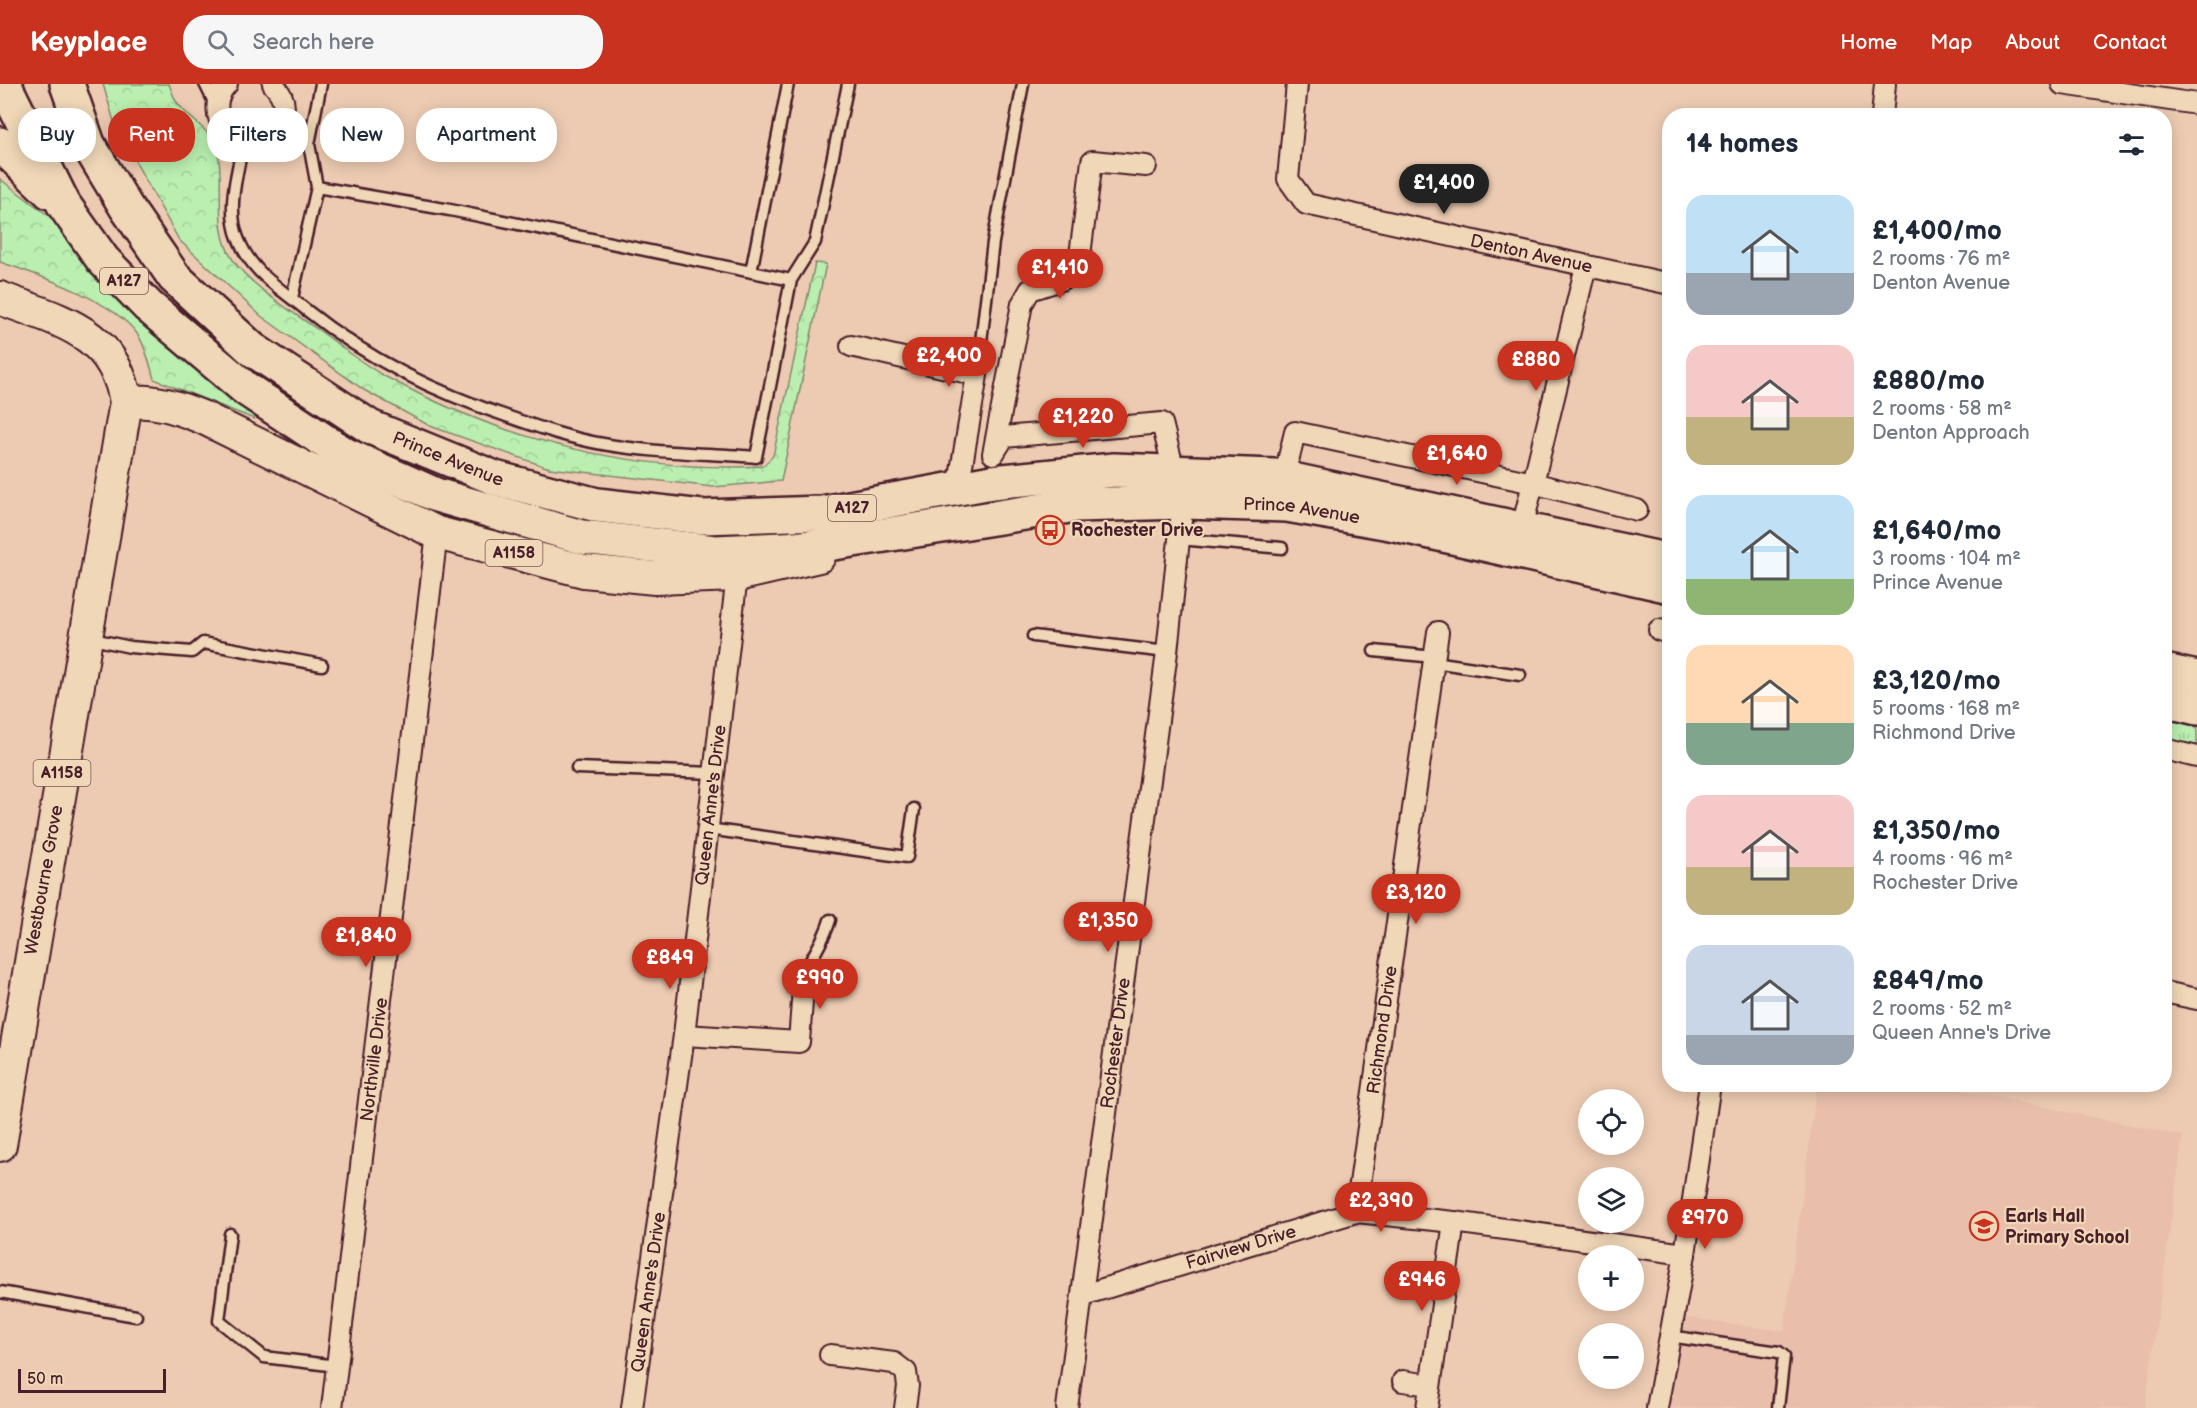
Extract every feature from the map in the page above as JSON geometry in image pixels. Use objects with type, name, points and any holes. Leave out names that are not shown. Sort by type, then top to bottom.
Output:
[{"type":"highway","name":"A127","points":[[4,84],[64,205]]},
{"type":"highway","name":"Prince Avenue","points":[[68,84],[88,144],[126,207],[174,277],[252,349],[370,427],[495,478],[597,505],[691,515],[822,513],[958,489],[992,468],[1174,471],[1284,478],[1662,559]]},
{"type":"highway","name":"A127","points":[[0,144],[64,205]]},
{"type":"highway","name":"Prince Avenue","points":[[64,205],[103,260],[148,306],[246,389],[344,454],[436,495],[582,537],[715,552],[802,548],[1076,505],[1183,502],[1298,507],[1494,545],[1662,584]]},
{"type":"highway","points":[[2172,673],[2197,678]]},
{"type":"highway","points":[[2172,702],[2197,708]]},
{"type":"main road","name":"A1158","points":[[0,298],[89,336],[106,352],[116,366],[126,402]]},
{"type":"main road","name":"Prince Avenue","points":[[126,402],[151,400],[167,403],[204,418],[437,533],[584,571],[655,578],[737,575],[928,528]]},
{"type":"main road","name":"Westbourne Grove","points":[[0,1145],[126,402]]},
{"type":"street","points":[[217,107],[219,97],[227,84]]},
{"type":"street","points":[[273,84],[282,99],[281,108]]},
{"type":"street","name":"Denton Avenue","points":[[1297,84],[1288,179],[1306,204],[1662,282]]},
{"type":"street","points":[[1883,108],[1885,84]]},
{"type":"street","points":[[2062,84],[2192,97]]},
{"type":"street","points":[[992,468],[1022,304],[1030,290],[1061,280],[1079,263],[1092,161],[1146,165]]},
{"type":"street","points":[[1522,528],[1586,266]]},
{"type":"street","points":[[851,346],[977,375],[958,489]]},
{"type":"street","name":"Prince Avenue","points":[[992,468],[1004,437],[1162,423],[1174,471]]},
{"type":"street","name":"Prince Avenue","points":[[1284,478],[1295,432],[1533,483],[1636,510]]},
{"type":"street","name":"Rochester Drive","points":[[1067,1408],[1167,652],[1183,502]]},
{"type":"street","name":"Northville Drive","points":[[332,1408],[437,533]]},
{"type":"street","name":"Queen Anne's Drive","points":[[632,1408],[684,1035],[737,575]]},
{"type":"street","name":"Richmond Drive","points":[[1356,1212],[1438,632]]},
{"type":"street","points":[[2172,752],[2197,757]]},
{"type":"street","points":[[684,1035],[799,1042],[804,975]]},
{"type":"street","points":[[2172,994],[2197,999]]},
{"type":"street","points":[[1658,1408],[1685,1254],[1709,1092]]},
{"type":"street","name":"Fairview Drive","points":[[1083,1295],[1356,1212],[1454,1222],[1685,1254]]},
{"type":"street","points":[[1427,1408],[1454,1222]]},
{"type":"street","points":[[830,1355],[894,1363],[906,1372],[908,1386],[905,1408]]},
{"type":"street","points":[[1403,1381],[1430,1385]]},
{"type":"lane","points":[[205,84],[217,107]]},
{"type":"lane","points":[[292,298],[317,188],[309,144],[321,84]]},
{"type":"lane","points":[[751,272],[788,84]]},
{"type":"lane","points":[[240,162],[233,195],[237,236],[252,266],[327,327],[384,365],[478,407],[602,444],[659,451],[756,457],[791,280],[815,242],[848,84]]},
{"type":"lane","points":[[977,375],[993,242],[1023,84]]},
{"type":"lane","points":[[317,188],[462,212],[791,280]]},
{"type":"lane","points":[[1179,539],[1282,548]]},
{"type":"lane","points":[[1033,636],[1167,652]]},
{"type":"lane","points":[[85,637],[130,647],[192,652],[203,643],[322,665]]},
{"type":"lane","points":[[1374,651],[1520,675]]},
{"type":"lane","points":[[577,768],[714,773]]},
{"type":"lane","points":[[708,829],[907,856],[914,809]]},
{"type":"lane","points":[[804,975],[814,953],[824,941],[830,920]]},
{"type":"lane","points":[[230,1233],[219,1321],[264,1357],[337,1366]]},
{"type":"lane","points":[[0,1292],[136,1316]]},
{"type":"lane","points":[[1669,1336],[1779,1352],[1784,1356],[1778,1408]]},
{"type":"shaded area","name":"Earls Hall Primary School","points":[[1816,1092],[1972,1092],[2183,1136],[2145,1408],[1667,1408],[1680,1317],[1784,1331]]},
{"type":"green space","points":[[103,84],[169,84],[181,108],[110,108]]},
{"type":"green space","points":[[195,121],[207,132],[207,162],[219,162],[221,221],[227,248],[233,260],[272,298],[361,361],[388,378],[432,400],[523,435],[617,458],[714,467],[763,466],[773,456],[815,263],[826,264],[781,481],[713,487],[549,468],[430,426],[364,390],[261,316],[179,240],[136,162],[195,162]]},
{"type":"green space","points":[[0,179],[57,222],[94,271],[144,326],[256,413],[254,419],[154,379],[146,351],[138,335],[112,311],[75,291],[0,262]]},
{"type":"green space","points":[[2172,714],[2197,720],[2197,749],[2172,743]]},
{"type":"place","name":"Rochester Drive","points":[[1050,530]]},
{"type":"place","name":"Earls Hall Primary School","points":[[1984,1226]]}]
